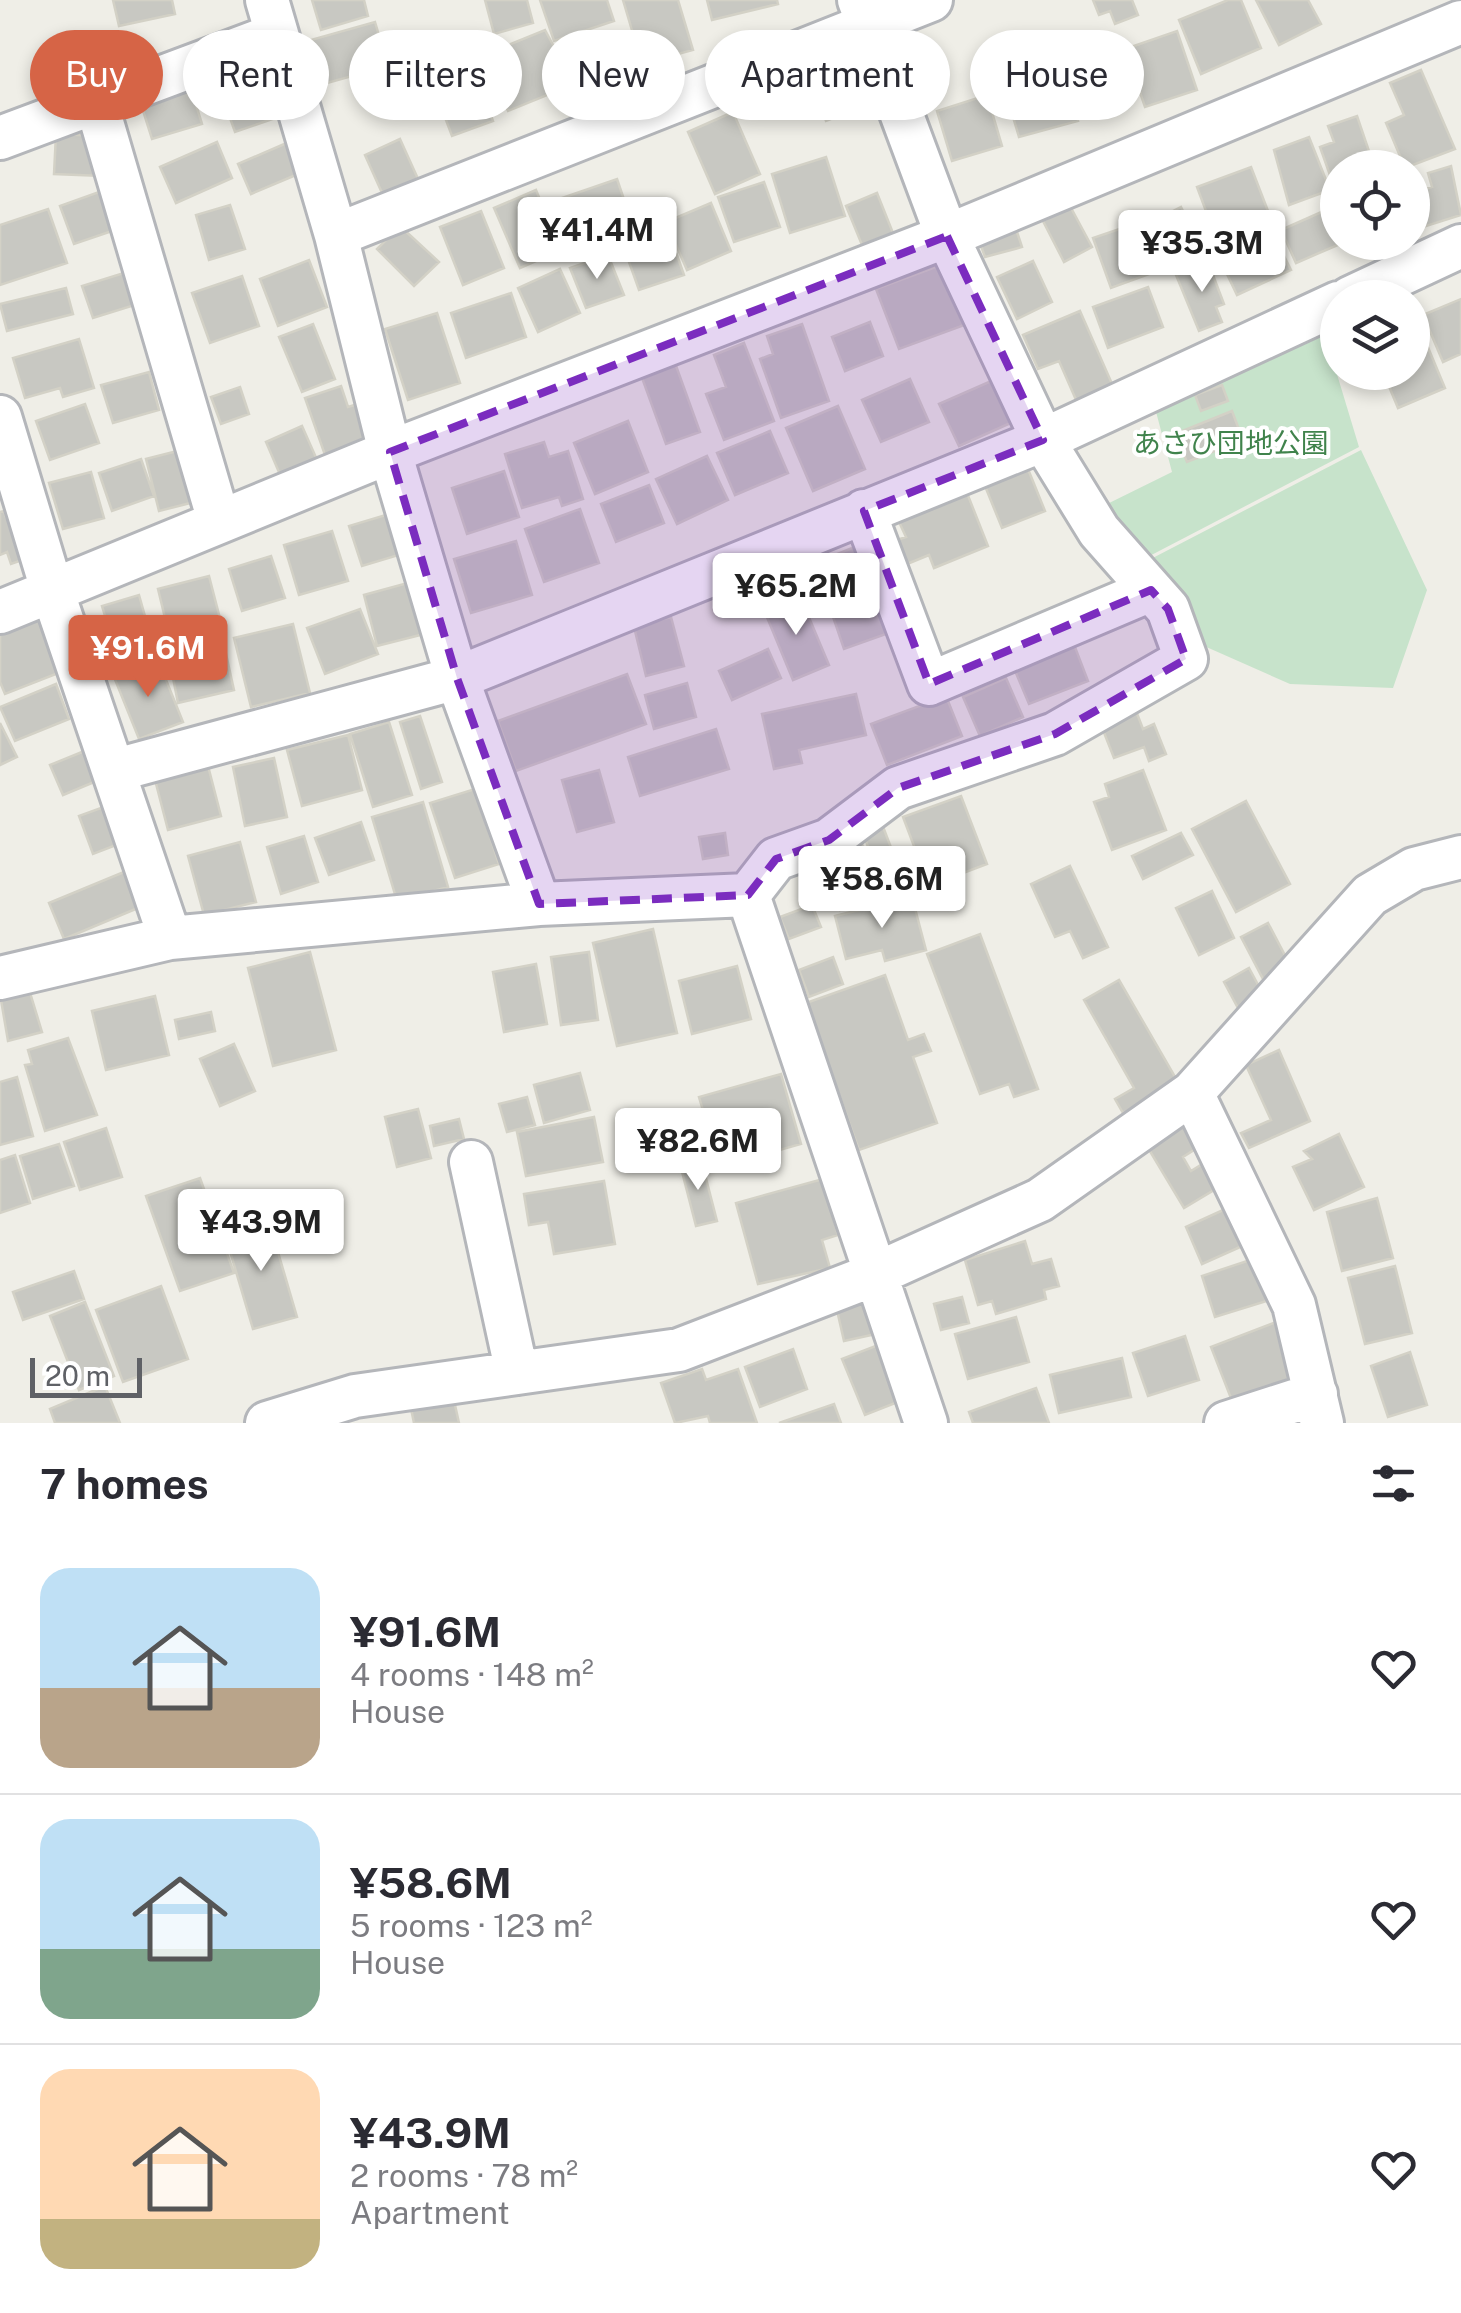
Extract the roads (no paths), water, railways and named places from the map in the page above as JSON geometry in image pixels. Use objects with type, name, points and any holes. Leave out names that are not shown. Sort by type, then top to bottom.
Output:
[{"type":"street","points":[[336,236],[864,13],[931,0]]},
{"type":"street","points":[[0,978],[170,938],[538,904],[748,895],[776,859],[829,840],[898,788],[1056,734],[1186,660],[1168,609],[1099,530],[1043,440],[947,236],[864,13]]},
{"type":"street","points":[[163,70],[271,18],[336,236],[390,452],[457,678],[538,904]]},
{"type":"street","points":[[0,612],[390,452],[947,236],[1461,22]]},
{"type":"street","points":[[0,138],[48,120]]},
{"type":"street","points":[[101,120],[219,521]]},
{"type":"street","points":[[1388,280],[1461,246]]},
{"type":"street","points":[[116,770],[457,678],[1043,440],[1320,312]]},
{"type":"street","points":[[0,417],[53,593],[170,938]]},
{"type":"street","points":[[864,511],[930,684],[1152,590]]},
{"type":"street","points":[[267,1423],[358,1409],[517,1374],[679,1350],[876,1274],[1040,1200],[1192,1093],[1370,896],[1414,869],[1461,857]]},
{"type":"street","points":[[748,895],[926,1423]]},
{"type":"street","points":[[1192,1093],[1294,1305],[1319,1408],[1226,1423]]},
{"type":"street","points":[[470,1162],[517,1374]]},
{"type":"park label","name":"あさひ団地公園","points":[[1231,442]]}]
